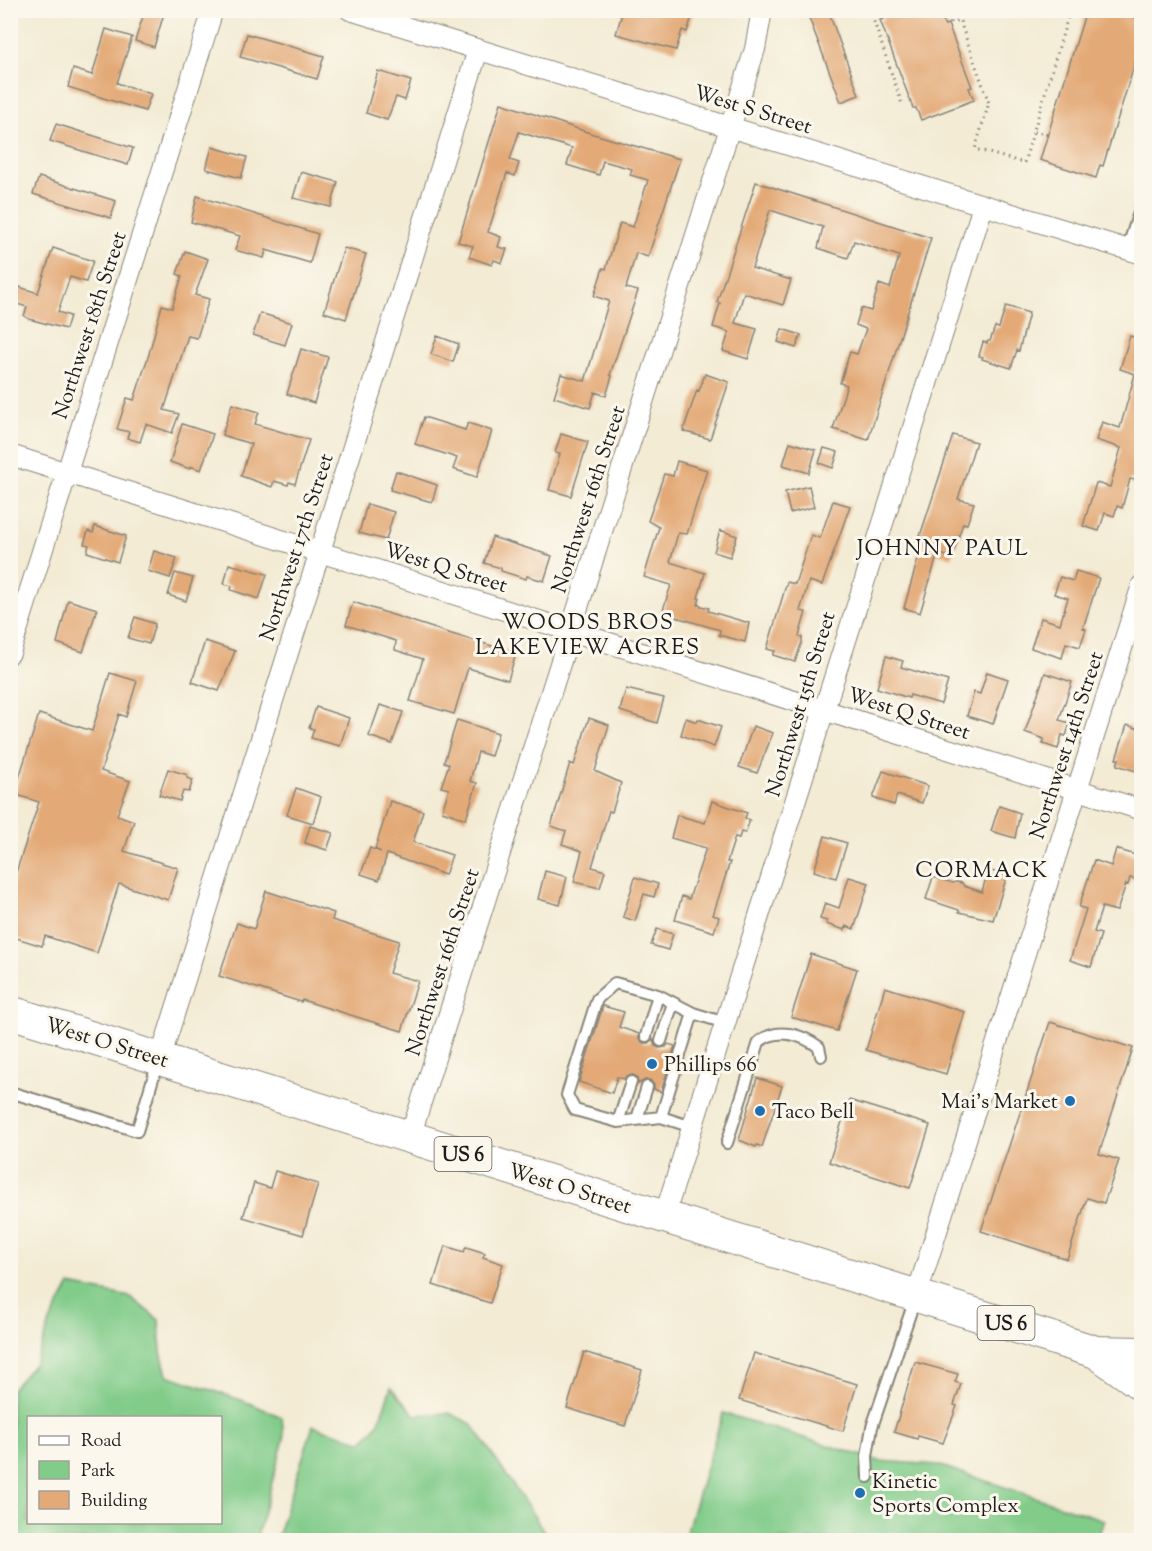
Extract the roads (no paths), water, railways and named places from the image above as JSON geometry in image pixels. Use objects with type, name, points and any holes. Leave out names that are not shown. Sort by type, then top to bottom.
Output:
[{"type":"main road","name":"West O Street","points":[[10,1012],[1096,1352],[1142,1353]]},
{"type":"main road","name":"West O Street","points":[[1096,1352],[1142,1384]]},
{"type":"street","name":"Northwest 18th Street","points":[[10,653],[213,10]]},
{"type":"street","name":"Northwest 16th Street","points":[[410,1137],[572,632],[730,127],[754,49],[762,10]]},
{"type":"street","name":"West S Street","points":[[363,12],[478,50],[1134,252]]},
{"type":"street","name":"Northwest 17th Street","points":[[160,1059],[478,50]]},
{"type":"street","name":"Northwest 15th Street","points":[[664,1217],[983,206]]},
{"type":"street","name":"West Q Street","points":[[10,455],[1142,810]]},
{"type":"street","name":"Northwest 14th Street","points":[[916,1297],[1142,585]]},
{"type":"lane","points":[[1134,252],[1142,203]]},
{"type":"lane","points":[[692,1127],[661,1118],[618,1122],[575,1110],[567,1095],[597,999],[615,983],[658,995],[693,1013],[725,1023]]},
{"type":"lane","points":[[646,1036],[658,995]]},
{"type":"lane","points":[[661,1041],[673,1003]]},
{"type":"lane","points":[[661,1118],[693,1013]]},
{"type":"lane","points":[[727,1143],[759,1042],[766,1036],[782,1032],[813,1042],[819,1047],[821,1056]]},
{"type":"lane","points":[[10,1092],[137,1131],[160,1059]]},
{"type":"lane","points":[[618,1122],[631,1082]]},
{"type":"lane","points":[[637,1119],[647,1087]]},
{"type":"lane","points":[[868,1477],[867,1456],[872,1427],[916,1297]]},
{"type":"place","name":"Phillips 66","points":[[652,1064]]},
{"type":"place","name":"Mai's Market","points":[[1070,1101]]},
{"type":"place","name":"Taco Bell","points":[[760,1111]]},
{"type":"place","name":"Kinetic Sports Complex","points":[[860,1493]]},
{"type":"district","name":"JOHNNY PAUL","points":[[943,547]]},
{"type":"district","name":"WOODS BROS LAKEVIEW ACRES","points":[[588,634]]},
{"type":"district","name":"CORMACK","points":[[982,869]]}]
